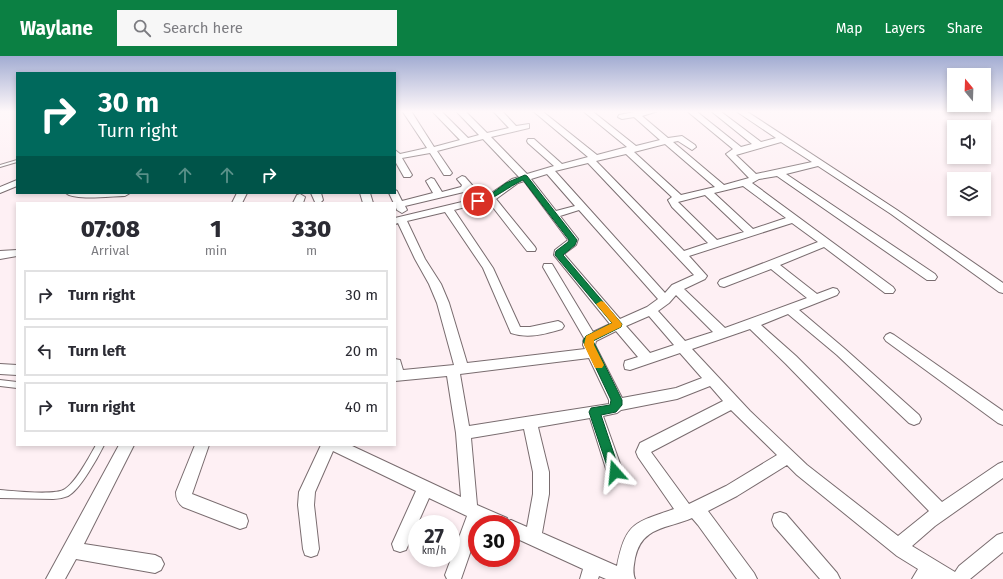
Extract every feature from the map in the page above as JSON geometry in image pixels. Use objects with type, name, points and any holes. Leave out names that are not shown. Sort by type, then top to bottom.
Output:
[{"type":"street","points":[[422,135],[447,173]]},
{"type":"street","points":[[460,135],[466,141]]},
{"type":"street","points":[[565,135],[591,158],[701,276],[676,288],[665,300],[651,310],[590,338]]},
{"type":"street","points":[[615,135],[678,198]]},
{"type":"street","points":[[661,135],[722,188]]},
{"type":"street","points":[[721,135],[739,150]]},
{"type":"street","points":[[747,135],[759,145]]},
{"type":"street","points":[[777,135],[894,212],[1003,288]]},
{"type":"street","points":[[407,174],[396,156],[432,150],[485,136],[525,177],[573,240],[572,243],[559,252],[559,255],[647,359]]},
{"type":"street","points":[[401,220],[490,198],[509,184],[525,177],[591,158],[679,138],[692,147]]},
{"type":"street","points":[[754,177],[730,154],[739,150],[783,139]]},
{"type":"street","points":[[531,141],[560,167]]},
{"type":"street","points":[[715,244],[673,202],[673,200],[745,183],[754,179],[754,177],[779,173],[818,162]]},
{"type":"street","points":[[549,170],[665,300]]},
{"type":"street","points":[[779,173],[931,277]]},
{"type":"street","points":[[400,204],[467,187],[462,179]]},
{"type":"street","points":[[431,181],[444,194],[488,268],[515,330],[525,332],[558,326]]},
{"type":"street","points":[[0,190],[16,183]]},
{"type":"street","points":[[745,183],[889,290]]},
{"type":"street","points":[[707,192],[752,233]]},
{"type":"street","points":[[395,194],[400,204],[401,220],[420,259],[435,284],[443,303],[458,370],[463,433],[473,512],[454,575]]},
{"type":"street","points":[[490,198],[531,249]]},
{"type":"street","points":[[554,214],[581,207]]},
{"type":"street","points":[[682,255],[794,219]]},
{"type":"street","points":[[724,283],[825,243]]},
{"type":"street","points":[[0,255],[16,253]]},
{"type":"street","points":[[772,264],[816,299]]},
{"type":"street","points":[[548,267],[590,338],[589,345],[616,400],[617,405]]},
{"type":"street","points":[[676,288],[723,334]]},
{"type":"street","points":[[630,366],[791,310],[833,292]]},
{"type":"street","points":[[651,310],[712,380],[802,470],[899,546],[926,573],[951,579]]},
{"type":"street","points":[[791,310],[914,419]]},
{"type":"street","points":[[752,324],[792,360],[940,512]]},
{"type":"street","points":[[890,338],[1003,419]]},
{"type":"street","points":[[396,372],[458,370],[593,353]]},
{"type":"street","points":[[0,369],[16,370]]},
{"type":"street","points":[[463,433],[612,409],[617,405],[677,393],[712,380]]},
{"type":"street","points":[[689,512],[643,452],[645,448],[733,402]]},
{"type":"street","points":[[595,412],[615,472]]},
{"type":"street","points":[[530,422],[541,472],[541,494],[533,538]]},
{"type":"street","points":[[55,579],[72,550],[126,446]]},
{"type":"street","points":[[202,446],[184,492],[184,498],[189,502],[240,520]]},
{"type":"street","points":[[311,549],[306,505],[307,492],[328,446]]},
{"type":"street","points":[[337,446],[480,515]]},
{"type":"street","points":[[689,512],[723,497],[788,456]]},
{"type":"street","points":[[899,546],[940,512],[1003,469]]},
{"type":"street","points":[[400,544],[426,488]]},
{"type":"street","points":[[520,532],[533,538],[591,572],[625,578],[632,541],[636,534],[643,528],[696,509],[748,579]]},
{"type":"street","points":[[780,520],[830,579]]},
{"type":"street","points":[[960,579],[965,572],[1003,541]]},
{"type":"street","points":[[72,550],[155,564]]},
{"type":"lane","points":[[0,166],[16,161]]},
{"type":"lane","points":[[0,383],[16,384]]},
{"type":"lane","points":[[0,494],[51,496],[66,493],[75,484],[99,446]]},
{"type":"slow traffic","points":[[599,365],[588,341],[596,334],[618,324],[601,304]]},
{"type":"route","points":[[478,201],[490,198],[509,184],[525,177],[573,240],[572,243],[559,252],[559,255],[618,324],[596,334],[588,341],[616,400],[617,405],[612,409],[595,412],[615,472]]}]
